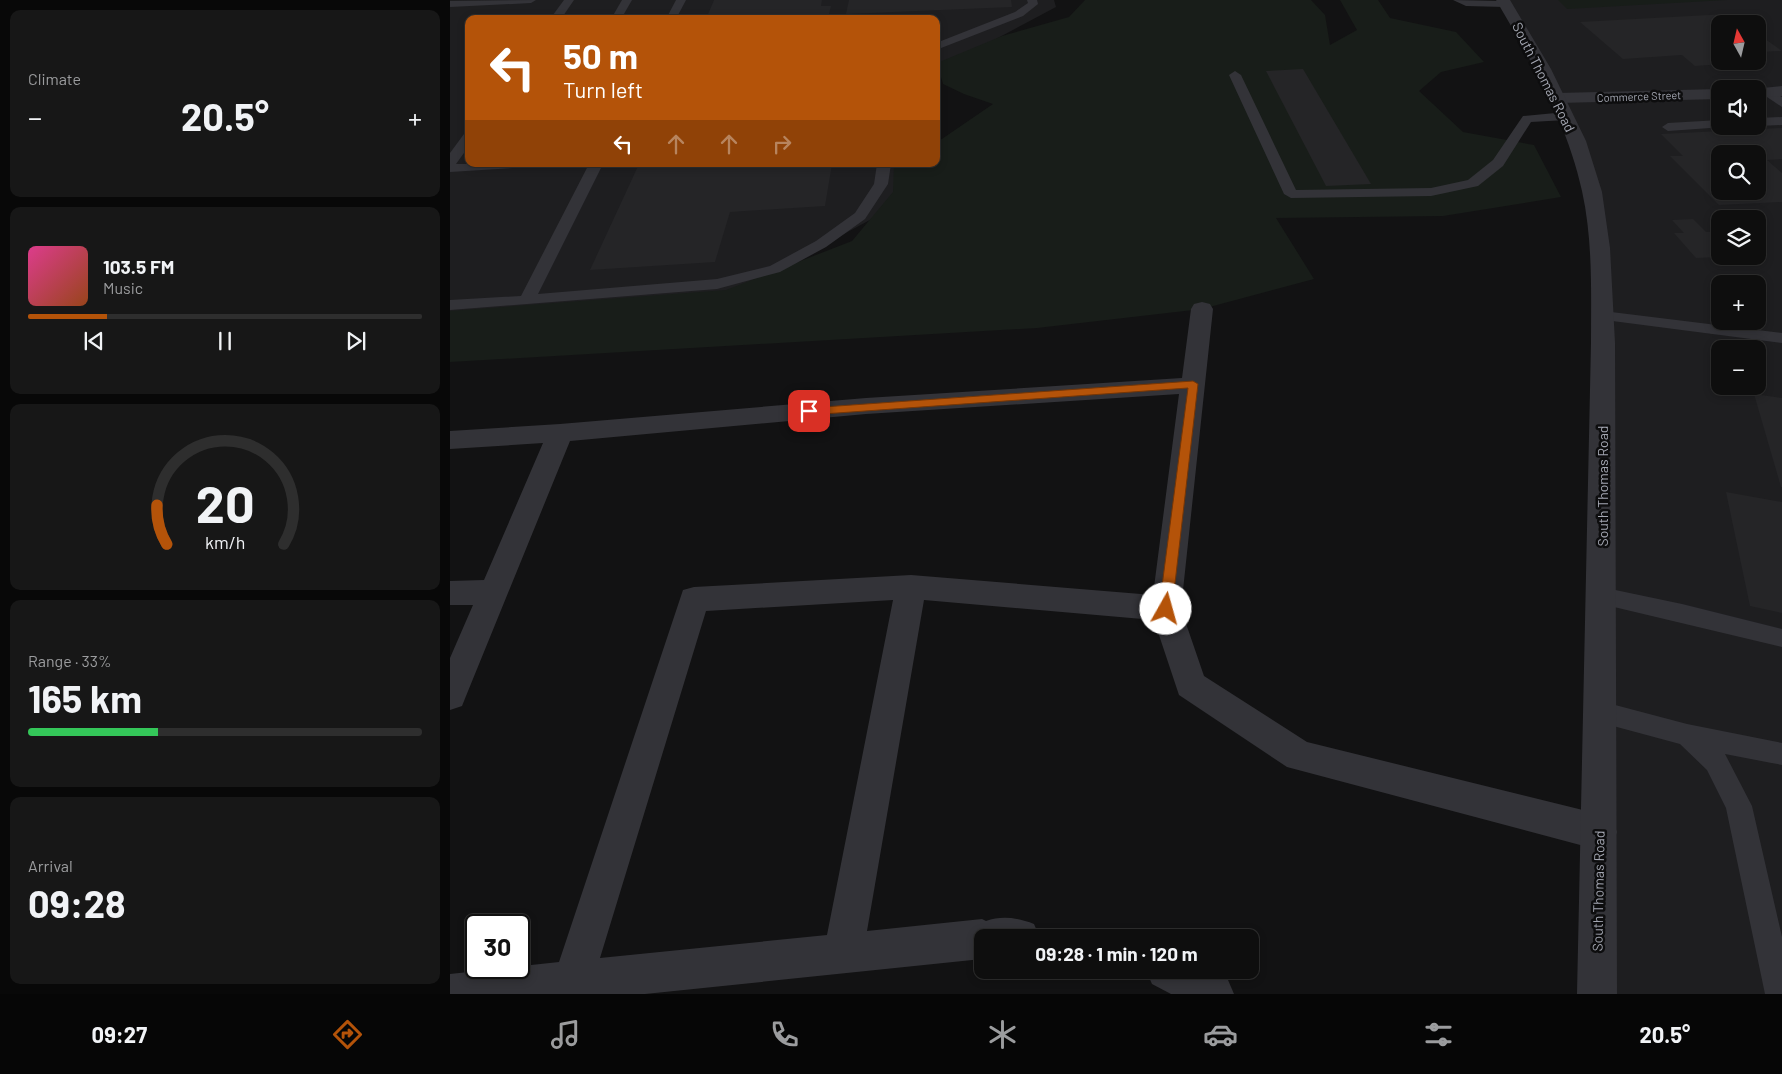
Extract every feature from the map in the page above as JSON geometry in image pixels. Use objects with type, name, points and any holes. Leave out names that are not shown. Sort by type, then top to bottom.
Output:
[{"type":"street","name":"South Thomas Road","points":[[1504,2],[1536,56],[1576,139],[1592,191],[1600,253],[1603,316],[1597,994]]},
{"type":"street","name":"Commerce Street","points":[[1562,107],[1711,95]]},
{"type":"street","points":[[1202,310],[1166,609],[1192,685],[1299,756],[1599,832]]},
{"type":"street","points":[[450,440],[560,433],[866,406],[1193,384]]},
{"type":"street","points":[[450,696],[560,433]]},
{"type":"street","points":[[573,981],[694,599],[911,587],[1166,609]]},
{"type":"street","points":[[843,953],[911,587]]},
{"type":"street","points":[[450,593],[494,592]]},
{"type":"street","points":[[450,994],[974,939]]},
{"type":"street","points":[[1184,979],[1214,994]]},
{"type":"lane","points":[[450,4],[531,0]]},
{"type":"lane","points":[[558,15],[569,0]]},
{"type":"lane","points":[[618,15],[627,0]]},
{"type":"lane","points":[[673,15],[680,0]]},
{"type":"lane","points":[[940,45],[1019,14],[1033,4],[1032,0]]},
{"type":"lane","points":[[1458,0],[1466,3],[1504,2]]},
{"type":"lane","points":[[1235,75],[1291,194],[1431,192],[1473,183],[1498,163],[1527,120],[1562,107]]},
{"type":"lane","points":[[1769,92],[1782,102]]},
{"type":"lane","points":[[1766,122],[1782,121]]},
{"type":"lane","points":[[1668,127],[1711,125]]},
{"type":"lane","points":[[450,162],[465,141]]},
{"type":"lane","points":[[450,168],[466,167]]},
{"type":"lane","points":[[527,300],[594,167]]},
{"type":"lane","points":[[450,305],[717,284],[775,269],[821,244],[860,216],[881,184],[884,167]]},
{"type":"lane","points":[[1603,316],[1782,338]]},
{"type":"lane","points":[[1601,596],[1682,613],[1782,638]]},
{"type":"lane","points":[[1600,712],[1687,736],[1782,754]]},
{"type":"lane","points":[[1687,736],[1716,762],[1739,806],[1780,994]]},
{"type":"shaded area","points":[[450,0],[1054,0],[1056,7],[940,69],[940,15],[465,15],[465,167],[910,167],[907,200],[727,297],[450,316]]},
{"type":"shaded area","points":[[1085,0],[1311,0],[1325,15],[1330,45],[1357,30],[1340,0],[1378,0],[1390,18],[1456,32],[1484,62],[1441,72],[1419,91],[1463,132],[1534,145],[1561,197],[1443,216],[1276,218],[1314,279],[1202,309],[1037,328],[450,362],[450,311],[726,290],[852,241],[893,192],[894,167],[940,167],[940,140],[993,104],[943,84],[940,74],[940,62],[1002,36],[1069,17]]},
{"type":"shaded area","points":[[1503,0],[1782,0],[1782,994],[1597,994],[1603,343],[1577,139]]},
{"type":"shaded area","points":[[1558,0],[1727,0],[1567,9]]},
{"type":"building","points":[[714,0],[822,0],[821,6],[831,6],[829,14],[817,15],[708,15]]},
{"type":"building","points":[[849,0],[1011,0],[1012,7],[846,14]]},
{"type":"building","points":[[1728,14],[1729,15],[1711,15],[1711,65],[1695,66],[1682,55],[1623,59],[1580,22]]},
{"type":"building","points":[[1766,40],[1782,51],[1766,52]]},
{"type":"building","points":[[1303,69],[1371,184],[1326,186],[1266,71]]},
{"type":"building","points":[[1782,128],[1782,159],[1767,160],[1782,173],[1782,202],[1719,205],[1714,200],[1766,200],[1766,145],[1711,145],[1711,197],[1670,156],[1683,156],[1661,134],[1711,132],[1711,135],[1766,135],[1766,129]]},
{"type":"building","points":[[638,167],[832,167],[825,206],[730,212],[715,262],[590,270]]},
{"type":"building","points":[[1693,219],[1706,232],[1711,232],[1711,257],[1696,258],[1674,233],[1684,233],[1672,220]]},
{"type":"building","points":[[1754,395],[1782,398],[1781,487]]},
{"type":"building","points":[[1726,492],[1782,502],[1782,613],[1750,606]]},
{"type":"route","points":[[809,411],[1193,384],[1166,609]]}]
